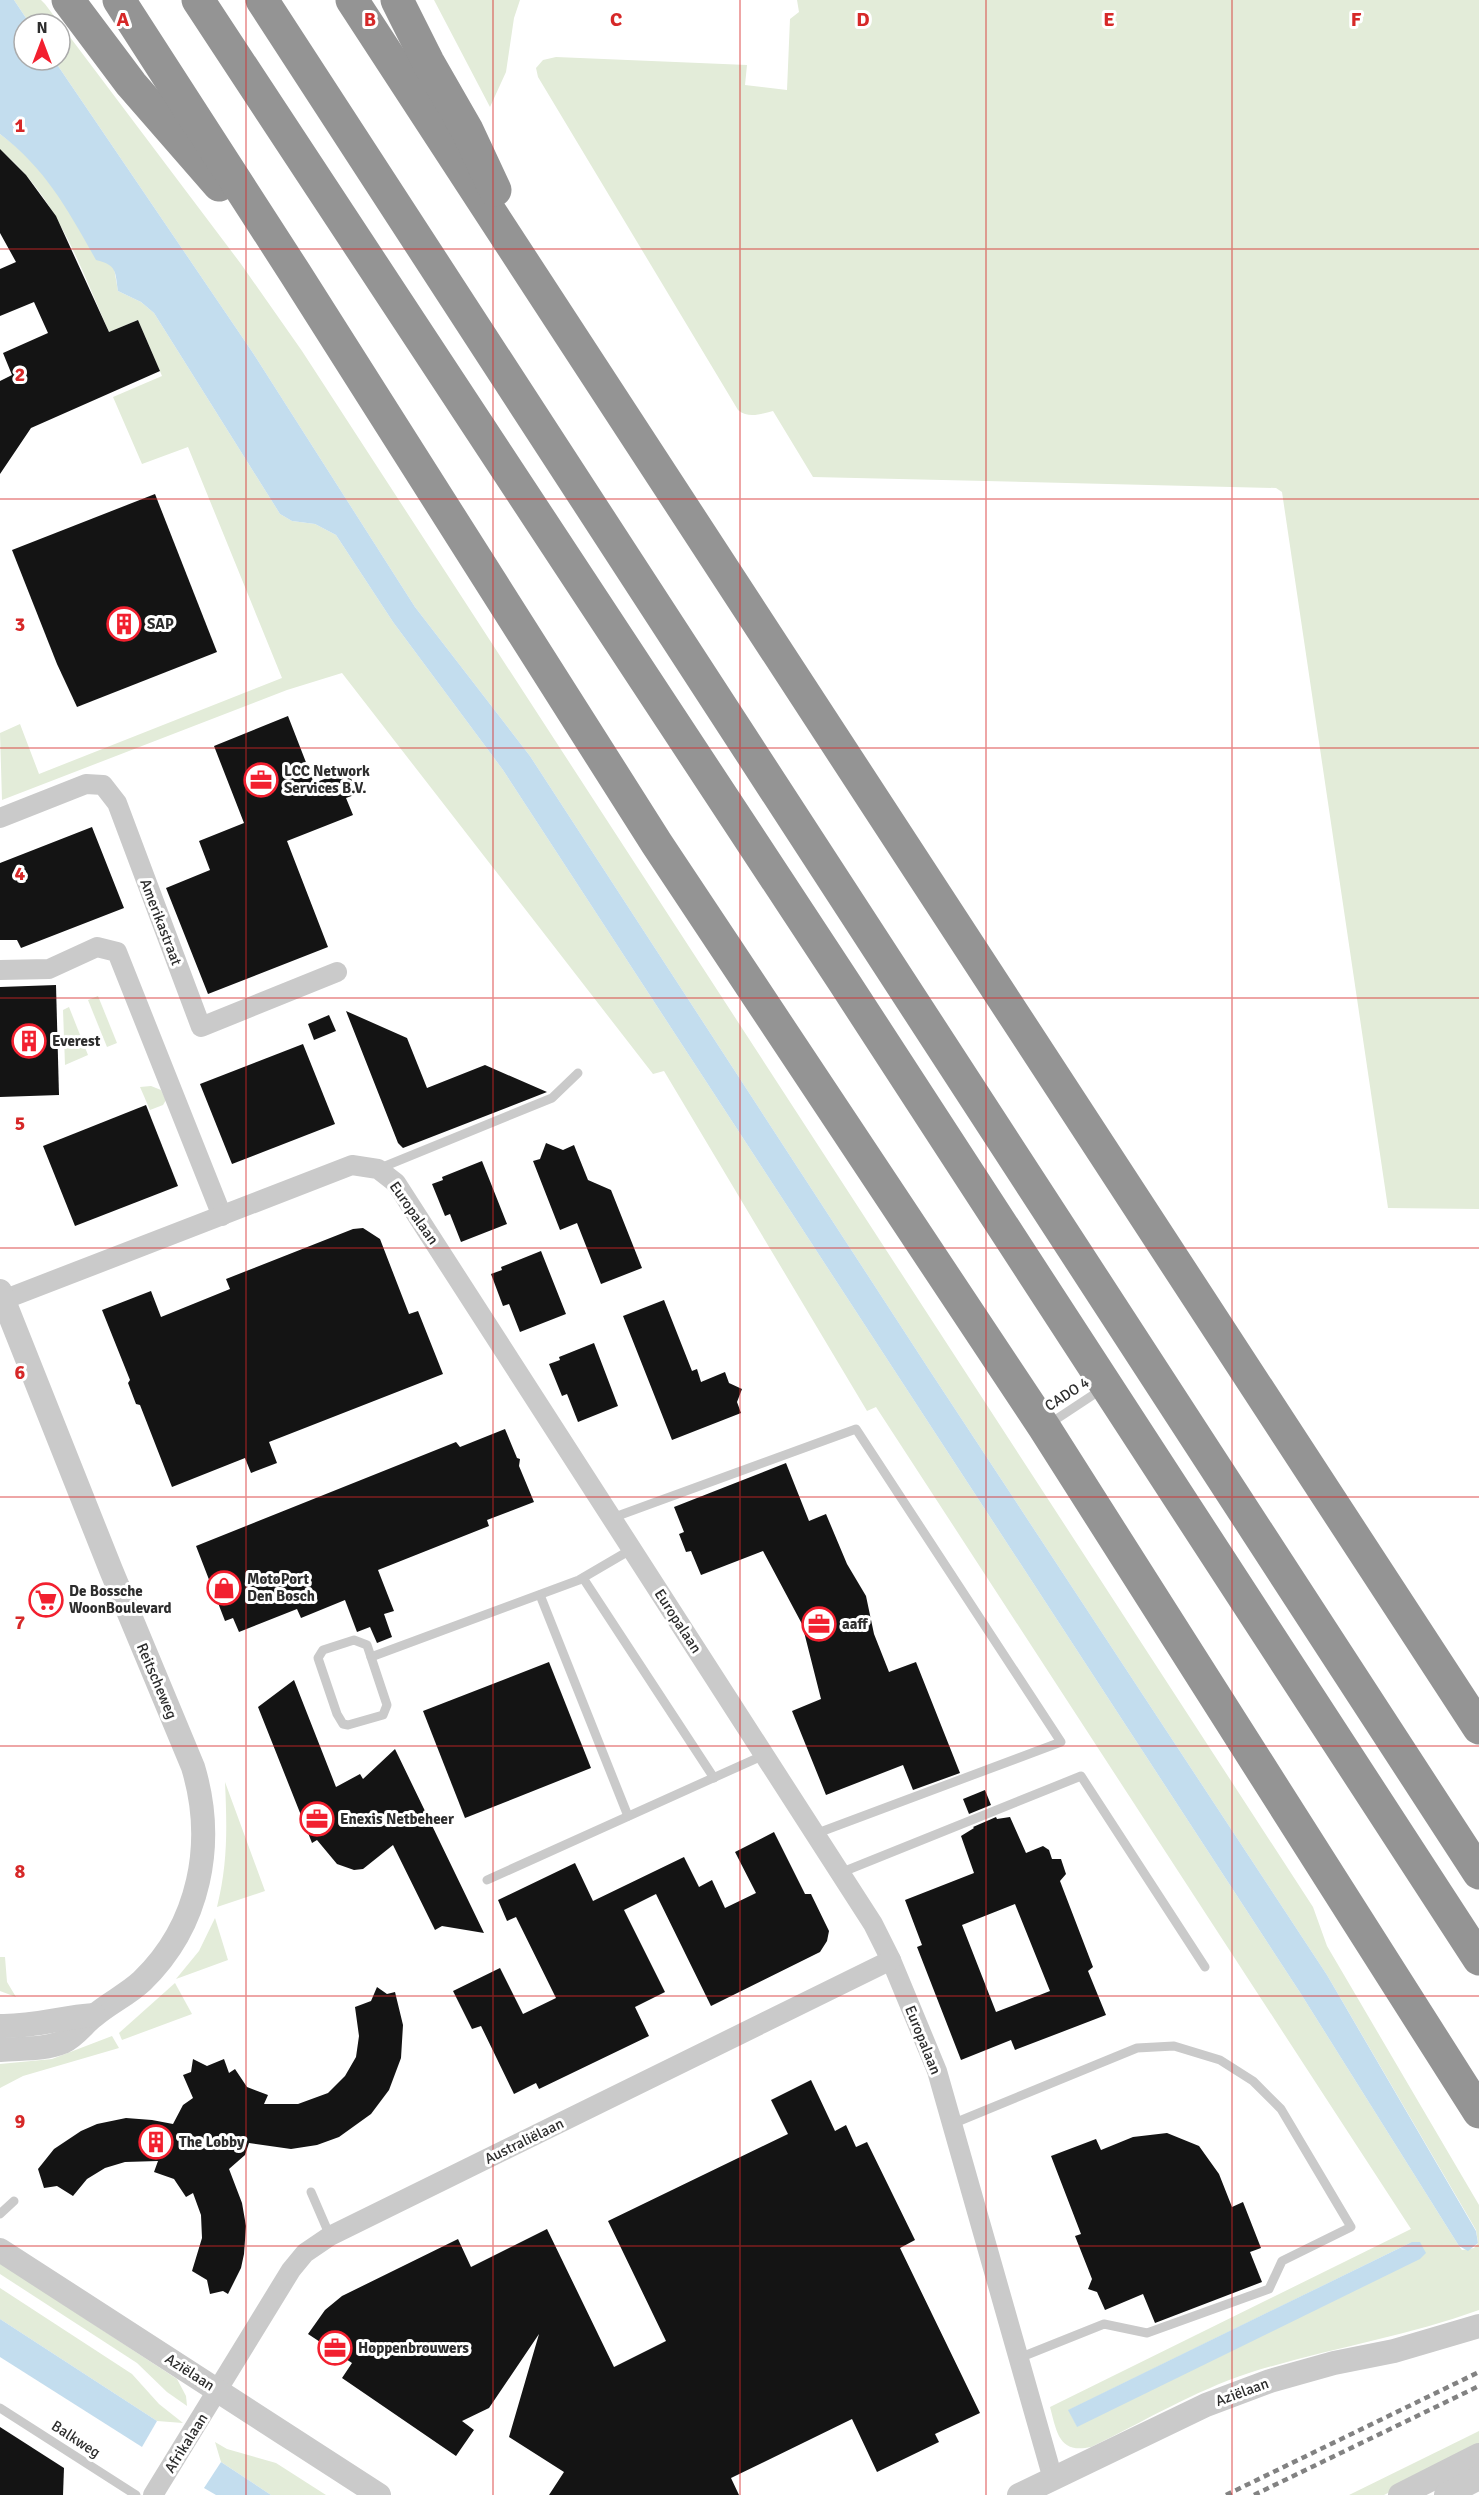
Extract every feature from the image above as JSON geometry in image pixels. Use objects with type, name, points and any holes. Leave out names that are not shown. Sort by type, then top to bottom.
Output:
[{"type":"highway","points":[[68,0],[130,84],[295,273]]},
{"type":"highway","points":[[119,0],[657,844],[1044,1427],[1479,2112]]},
{"type":"highway","points":[[198,0],[838,972],[1479,1959]]},
{"type":"highway","points":[[262,0],[1479,1873]]},
{"type":"highway","points":[[352,0],[552,310],[840,746],[1479,1728]]},
{"type":"highway","points":[[397,0],[428,62],[467,130],[552,310]]},
{"type":"street","name":"Amerikastraat","points":[[0,818],[86,784],[103,785],[117,803],[201,1027],[337,972]]},
{"type":"street","points":[[0,970],[49,969],[97,947],[117,952],[222,1216]]},
{"type":"street","name":"Europalaan","points":[[2,1296],[352,1166],[378,1169],[396,1183],[873,1924],[891,1960],[937,2071],[1053,2479]]},
{"type":"street","name":"Reitscheweg","points":[[0,2050],[38,2048],[61,2043],[78,2034],[94,2015],[143,1980],[164,1955],[181,1927],[195,1896],[203,1862],[204,1830],[202,1800],[194,1767],[102,1549],[2,1296]]},
{"type":"street","name":"Australiëlaan","points":[[218,2390],[291,2270],[305,2253],[330,2236],[891,1960]]},
{"type":"street","name":"Reitscheweg","points":[[0,2026],[37,2026],[71,2017],[94,2015]]},
{"type":"street","name":"Aziëlaan","points":[[0,2250],[379,2495]]},
{"type":"street","name":"Aziëlaan","points":[[1020,2495],[1206,2405],[1270,2381],[1334,2363],[1394,2351],[1479,2326]]},
{"type":"street","name":"Afrikalaan","points":[[153,2495],[218,2390]]},
{"type":"street","points":[[1400,2495],[1479,2455]]},
{"type":"street","points":[[1446,2495],[1479,2478]]},
{"type":"lane","points":[[378,1169],[552,1098],[578,1073]]},
{"type":"lane","name":"CADO 4","points":[[1044,1427],[1106,1387]]},
{"type":"lane","points":[[612,1518],[856,1429],[1061,1742],[815,1834]]},
{"type":"lane","points":[[371,1657],[583,1578],[632,1550]]},
{"type":"lane","points":[[583,1578],[714,1778]]},
{"type":"lane","points":[[540,1595],[628,1816]]},
{"type":"lane","points":[[354,1640],[367,1645],[371,1657],[387,1705],[386,1712],[354,1725],[343,1724],[337,1714],[318,1662],[319,1654],[323,1650],[354,1640]]},
{"type":"lane","points":[[486,1880],[764,1755]]},
{"type":"lane","points":[[840,1873],[1081,1776],[1205,1967]]},
{"type":"lane","points":[[952,2124],[1137,2048],[1174,2046],[1220,2060],[1253,2081],[1281,2109],[1351,2227],[1282,2261],[1269,2289],[1147,2333],[1104,2324],[1019,2358]]},
{"type":"lane","points":[[311,2192],[330,2236]]},
{"type":"lane","points":[[0,2214],[14,2201]]},
{"type":"lane","name":"Balkweg","points":[[0,2408],[136,2495]]},
{"type":"green space","points":[[14,0],[41,0],[51,12],[22,12]]},
{"type":"green space","points":[[434,0],[520,0],[514,18],[506,72],[490,107]]},
{"type":"green space","points":[[797,0],[1479,0],[1479,1209],[1388,1208],[1282,492],[1276,488],[813,477],[773,411],[750,415],[738,410],[538,77],[536,68],[543,60],[556,57],[747,65],[745,85],[787,90],[790,19],[799,12]]},
{"type":"green space","points":[[72,40],[241,264],[302,351],[1313,1907],[1327,1946],[1479,2205],[1479,2310],[1422,2328],[1306,2357],[1229,2380],[1091,2447],[1072,2447],[1061,2439],[1050,2407],[1411,2229],[876,1407],[867,1411],[664,1071],[653,1074],[342,673],[287,690],[2,800],[0,733],[20,724],[39,774],[282,678],[188,447],[142,464],[113,397],[162,376],[138,320],[109,332],[65,234],[37,189],[20,168],[0,150],[0,134],[37,166],[114,268],[118,291],[141,302],[154,313],[280,514],[292,521],[315,524],[336,535],[393,622],[503,770],[1301,1994],[1459,2246],[1462,2250],[1474,2248],[1478,2243],[1476,2230],[1327,1975],[530,756],[415,607],[253,353],[62,72],[72,72]],"holes":[[[1412,2242],[1077,2426],[1069,2410]]]},
{"type":"green space","points":[[98,996],[117,1043],[107,1047],[88,1000]]},
{"type":"green space","points":[[69,1007],[88,1055],[65,1065],[63,1010]]},
{"type":"green space","points":[[151,1086],[161,1090],[166,1100],[163,1105],[150,1110],[140,1087]]},
{"type":"green space","points":[[225,1782],[265,1891],[217,1907],[226,1845]]},
{"type":"green space","points":[[215,1918],[228,1960],[176,1979],[199,1951]]},
{"type":"green space","points":[[0,1957],[5,1957],[7,1982],[16,1997],[0,1991]]},
{"type":"green space","points":[[175,1983],[192,2014],[122,2040],[119,2033]]},
{"type":"green space","points":[[112,2036],[119,2048],[23,2076],[0,2088],[0,2064],[52,2059]]},
{"type":"green space","points":[[0,2263],[177,2379],[186,2396],[187,2406],[167,2392],[137,2363],[0,2274]]},
{"type":"green space","points":[[0,2288],[132,2374],[159,2404],[183,2423],[157,2421],[0,2319]]},
{"type":"green space","points":[[1479,2431],[1479,2447],[1384,2495],[1349,2495]]},
{"type":"green space","points":[[215,2442],[227,2449],[276,2463],[326,2495],[271,2495],[221,2462]]},
{"type":"water","points":[[0,0],[14,0],[22,12],[12,12],[12,72],[62,72],[253,353],[415,607],[530,756],[1327,1975],[1476,2231],[1478,2243],[1468,2251],[1459,2246],[1301,1994],[503,770],[393,622],[336,535],[315,524],[292,521],[280,514],[154,313],[141,302],[118,291],[114,270],[108,264],[96,260],[55,191],[30,161],[0,134]]},
{"type":"water","points":[[1412,2242],[1420,2242],[1426,2253],[1420,2259],[1077,2427],[1068,2410]]},
{"type":"water","points":[[0,2319],[157,2421],[142,2447],[0,2357]]},
{"type":"water","points":[[221,2462],[271,2495],[216,2495],[204,2488]]},
{"type":"building","points":[[0,149],[26,175],[56,216],[109,332],[138,320],[160,371],[31,428],[0,474],[0,381],[12,375],[3,353],[48,333],[34,302],[0,316],[0,269],[16,262],[0,233]]},
{"type":"building","name":"SAP","points":[[155,494],[217,652],[77,707],[57,664],[12,550]]},
{"type":"building","points":[[288,716],[314,783],[348,770],[357,794],[346,798],[353,815],[287,841],[328,947],[208,994],[166,888],[210,870],[199,841],[244,823],[214,746]]},
{"type":"building","points":[[92,827],[124,908],[21,948],[17,940],[0,940],[0,863]]},
{"type":"building","name":"Everest","points":[[56,985],[59,1095],[0,1097],[0,987]]},
{"type":"building","points":[[346,1011],[407,1038],[427,1088],[485,1065],[547,1092],[403,1148],[398,1143]]},
{"type":"building","points":[[329,1015],[336,1031],[314,1040],[308,1024]]},
{"type":"building","points":[[303,1044],[335,1124],[232,1164],[200,1084]]},
{"type":"building","points":[[146,1105],[178,1186],[75,1226],[43,1146]]},
{"type":"building","points":[[546,1143],[563,1150],[574,1145],[588,1180],[611,1190],[642,1268],[601,1284],[577,1223],[560,1230],[533,1161],[540,1159]]},
{"type":"building","points":[[482,1161],[507,1224],[461,1242],[450,1214],[445,1216],[432,1184],[443,1180],[442,1177]]},
{"type":"building","points":[[363,1228],[380,1239],[409,1314],[418,1311],[443,1374],[269,1442],[277,1463],[251,1473],[245,1458],[172,1487],[140,1405],[136,1404],[128,1383],[130,1380],[102,1310],[151,1291],[161,1317],[230,1289],[226,1279],[353,1229]]},
{"type":"building","points":[[541,1251],[566,1314],[520,1332],[509,1304],[503,1306],[491,1274],[502,1270],[501,1267]]},
{"type":"building","points":[[664,1300],[692,1371],[697,1369],[701,1382],[725,1372],[729,1383],[742,1389],[737,1402],[741,1413],[672,1440],[623,1316]]},
{"type":"building","points":[[594,1343],[618,1406],[578,1422],[567,1394],[562,1396],[549,1364],[560,1360],[559,1357]]},
{"type":"building","points":[[505,1429],[517,1458],[520,1459],[519,1466],[534,1502],[487,1520],[489,1526],[378,1570],[394,1611],[384,1614],[392,1637],[377,1643],[370,1627],[357,1632],[345,1600],[301,1618],[297,1609],[239,1632],[233,1618],[225,1621],[196,1546],[456,1442],[460,1447]]},
{"type":"building","points":[[786,1463],[809,1521],[826,1514],[847,1564],[866,1596],[874,1634],[889,1672],[916,1662],[960,1773],[913,1790],[903,1765],[826,1795],[792,1711],[821,1699],[802,1624],[763,1551],[701,1575],[691,1551],[686,1552],[679,1534],[684,1532],[674,1507]]},
{"type":"building","points":[[549,1662],[591,1768],[465,1818],[423,1711]]},
{"type":"building","points":[[294,1680],[336,1787],[360,1774],[363,1779],[395,1749],[484,1933],[442,1926],[435,1930],[393,1845],[363,1869],[354,1870],[337,1864],[317,1840],[312,1843],[258,1707]]},
{"type":"building","points":[[985,1790],[991,1805],[969,1814],[963,1799]]},
{"type":"building","points":[[996,1817],[997,1819],[1010,1817],[1026,1853],[1043,1846],[1049,1850],[1052,1859],[1061,1859],[1066,1874],[1060,1881],[1093,1967],[1088,1971],[1106,2015],[1015,2050],[1011,2040],[961,2060],[917,1947],[922,1945],[905,1900],[974,1873],[961,1836],[973,1827]],"holes":[[[1015,1904],[1050,1991],[996,2012],[962,1925]]]},
{"type":"building","points":[[774,1832],[805,1894],[811,1894],[829,1931],[827,1941],[820,1952],[711,2006],[656,1894],[624,1910],[665,1992],[635,2007],[649,2036],[539,2089],[536,2083],[514,2094],[481,2026],[472,2029],[453,1991],[500,1968],[523,2014],[556,1998],[516,1917],[507,1921],[498,1900],[575,1863],[593,1901],[684,1857],[699,1887],[712,1880],[725,1908],[756,1893],[735,1852]]},
{"type":"building","name":"The Lobby","points":[[377,1987],[387,1994],[395,1992],[403,2025],[401,2058],[389,2090],[371,2114],[339,2137],[317,2145],[291,2149],[249,2143],[245,2155],[229,2169],[242,2203],[246,2226],[241,2268],[228,2294],[223,2291],[210,2294],[207,2280],[192,2271],[202,2238],[201,2215],[193,2193],[186,2197],[174,2179],[154,2172],[158,2161],[125,2162],[105,2168],[87,2179],[73,2196],[57,2186],[44,2188],[38,2169],[54,2149],[81,2131],[97,2124],[126,2118],[173,2124],[183,2105],[193,2098],[183,2075],[191,2072],[193,2059],[207,2066],[224,2059],[229,2073],[235,2069],[247,2087],[268,2095],[264,2104],[298,2104],[328,2093],[345,2076],[356,2057],[359,2036],[355,2007],[371,2001]]},
{"type":"building","points":[[811,2080],[835,2131],[846,2125],[856,2147],[867,2142],[915,2240],[900,2248],[980,2413],[935,2434],[939,2442],[877,2472],[852,2419],[731,2478],[739,2495],[549,2495],[564,2472],[509,2437],[539,2334],[489,2408],[462,2421],[474,2430],[456,2456],[342,2378],[352,2363],[308,2334],[325,2310],[342,2296],[458,2239],[471,2267],[547,2229],[614,2367],[666,2341],[608,2221],[788,2134],[771,2100]]},
{"type":"building","points":[[1167,2133],[1199,2146],[1219,2174],[1232,2207],[1243,2202],[1261,2248],[1250,2252],[1262,2282],[1155,2323],[1143,2294],[1105,2310],[1097,2292],[1088,2289],[1092,2279],[1075,2236],[1081,2234],[1051,2156],[1096,2139],[1101,2150],[1133,2137]]},
{"type":"building","points":[[0,2427],[64,2468],[63,2495],[0,2495]]},
{"type":"railway","points":[[1226,2495],[1479,2372]]},
{"type":"railway","points":[[1254,2495],[1479,2386]]},
{"type":"place","name":"SAP","points":[[124,624]]},
{"type":"place","name":"LCC Network Services B.V.","points":[[261,780]]},
{"type":"place","name":"Everest","points":[[29,1041]]},
{"type":"place","name":"MotoPort Den Bosch","points":[[224,1588]]},
{"type":"place","name":"De Bossche WoonBoulevard","points":[[46,1600]]},
{"type":"place","name":"aaff","points":[[819,1624]]},
{"type":"place","name":"Enexis Netbeheer","points":[[317,1819]]},
{"type":"place","name":"The Lobby","points":[[156,2142]]},
{"type":"place","name":"Hoppenbrouwers","points":[[335,2348]]}]
